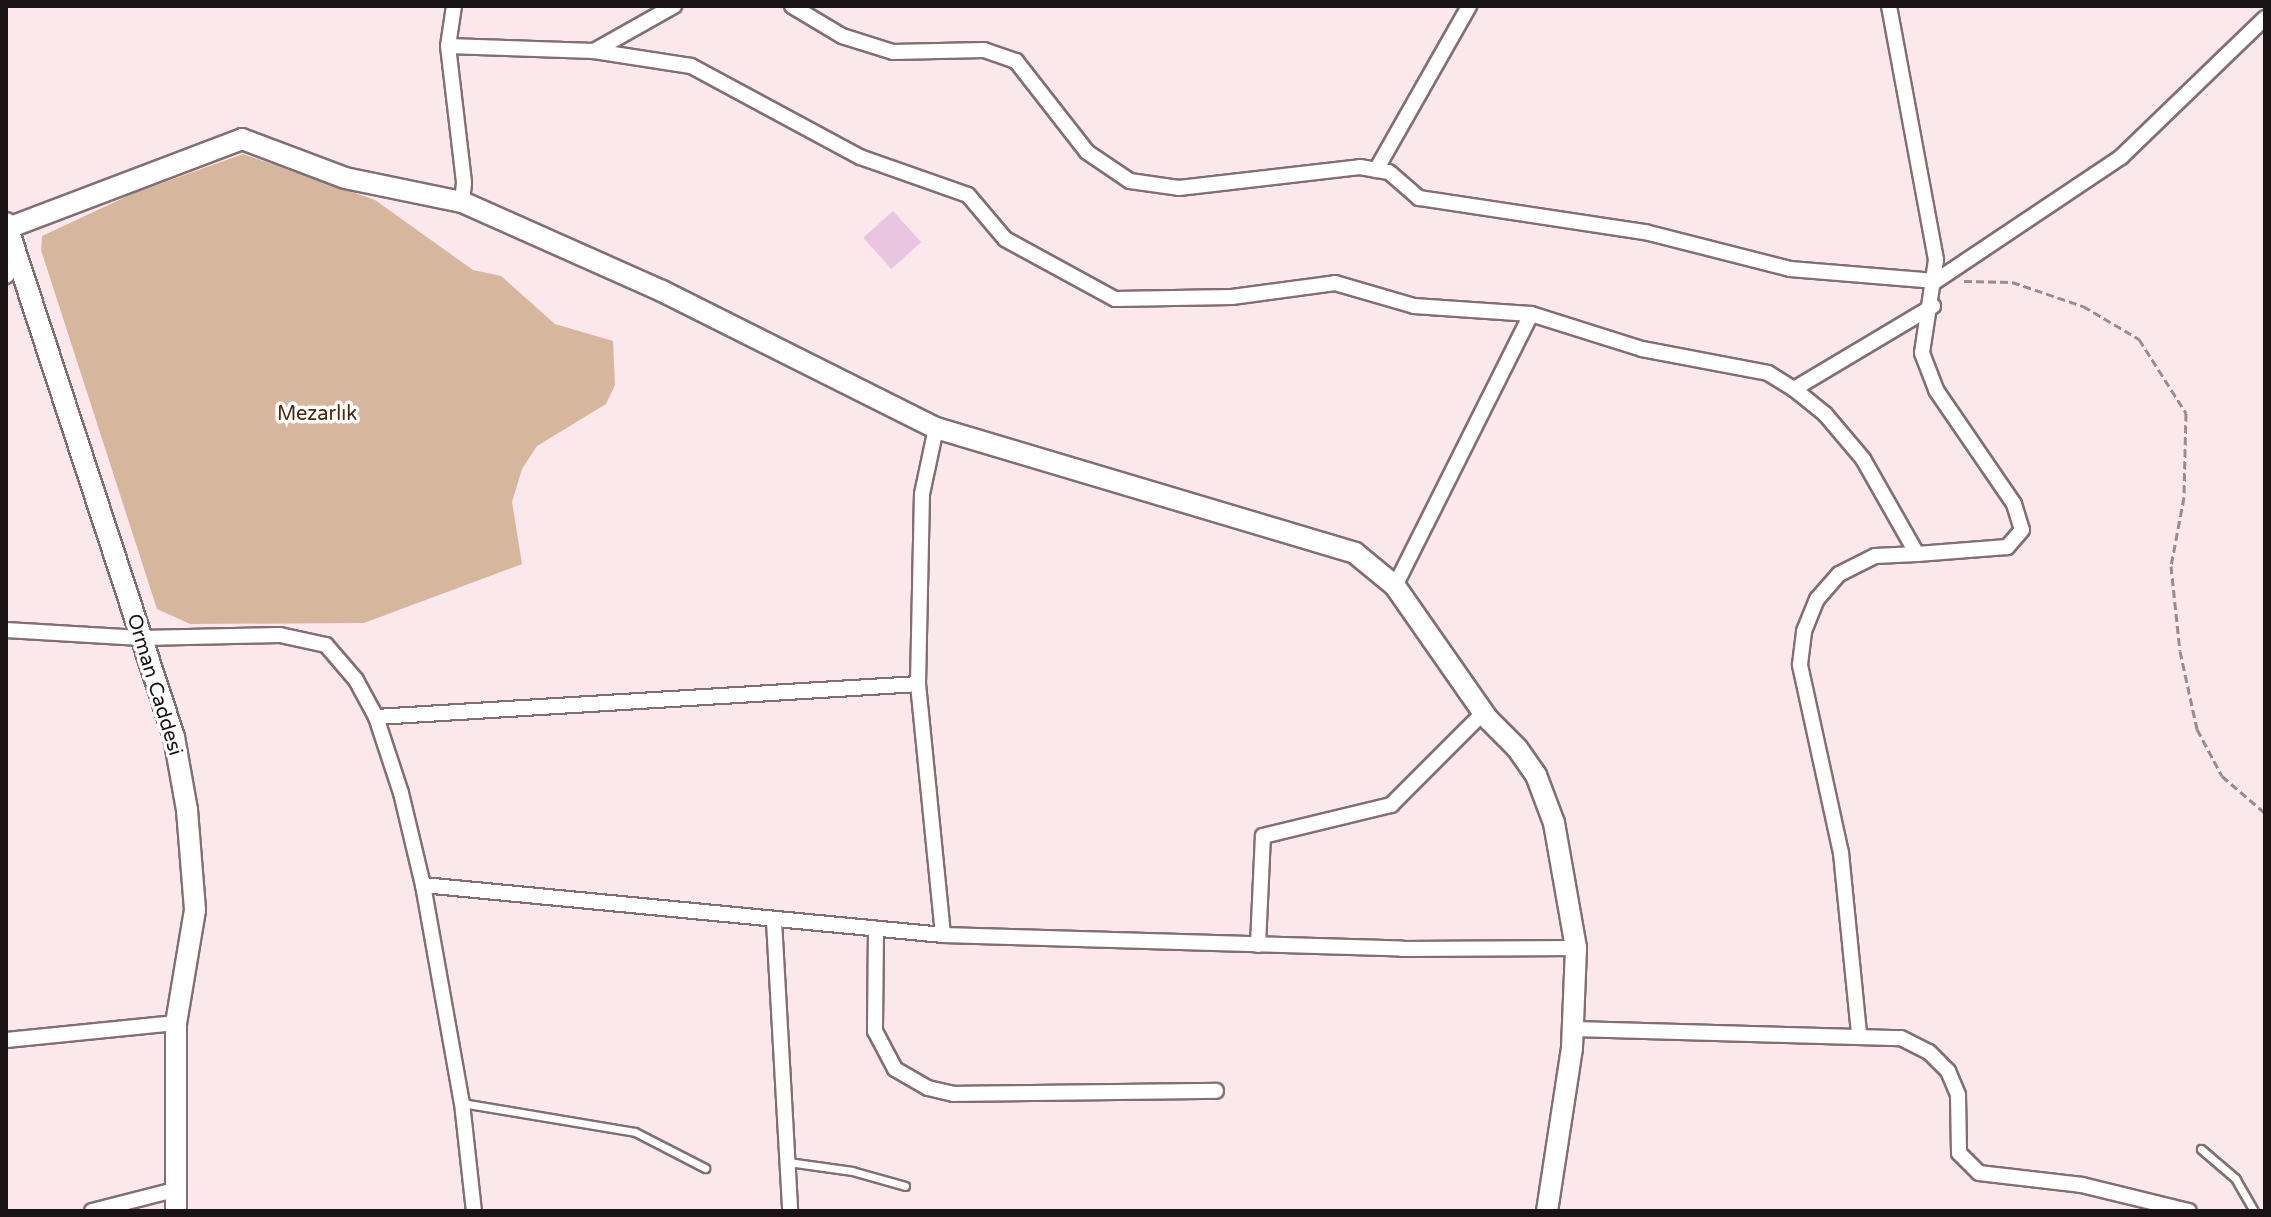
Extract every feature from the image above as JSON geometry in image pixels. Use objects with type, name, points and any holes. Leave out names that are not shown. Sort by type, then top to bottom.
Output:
[{"type":"street","points":[[454,6],[448,46],[464,183],[462,202]]},
{"type":"street","points":[[594,51],[674,6]]},
{"type":"street","points":[[792,6],[842,36],[893,52],[984,50],[1016,61],[1087,152],[1130,181],[1179,188],[1360,167],[1389,172],[1419,198],[1645,232],[1790,269],[1936,281],[2121,157],[2265,18]]},
{"type":"street","points":[[1376,170],[1469,6]]},
{"type":"street","points":[[1859,1034],[1841,853],[1800,665],[1804,632],[1817,599],[1839,574],[1875,556],[2007,547],[2022,530],[2014,504],[1936,390],[1922,353],[1936,281],[1889,6]]},
{"type":"street","points":[[448,46],[594,51],[691,66],[860,157],[968,195],[1005,239],[1115,299],[1232,297],[1335,283],[1414,306],[1531,314],[1642,349],[1768,373],[1825,414],[1863,459],[1917,554]]},
{"type":"street","points":[[7,226],[242,139],[345,178],[462,202],[662,291],[936,428],[1355,553],[1395,586],[1483,713],[1536,775],[1564,864],[1576,948],[1574,1029],[1547,1211]]},
{"type":"street","name":"Orman Caddesi","points":[[7,226],[12,270],[174,737],[187,810],[195,910],[176,1023],[176,1211]]},
{"type":"street","points":[[1794,389],[1933,306]]},
{"type":"street","points":[[1395,586],[1531,314]]},
{"type":"street","points":[[936,428],[922,494],[918,684],[943,935]]},
{"type":"street","points":[[6,630],[141,638],[280,635],[326,645],[356,680],[376,717],[423,885],[462,1103],[474,1211]]},
{"type":"street","points":[[376,717],[918,684]]},
{"type":"street","points":[[1258,945],[1263,836],[1391,805],[1483,713]]},
{"type":"street","points":[[423,885],[876,931],[943,935],[1258,945],[1576,948]]},
{"type":"street","points":[[774,921],[790,1211]]},
{"type":"street","points":[[876,931],[875,1031],[895,1069],[928,1088],[954,1094],[1216,1091]]},
{"type":"street","points":[[6,1040],[176,1023]]},
{"type":"street","points":[[1574,1029],[1859,1034],[1901,1038],[1940,1061],[1958,1095],[1959,1153],[1979,1173],[2082,1185],[2189,1211]]},
{"type":"street","points":[[92,1211],[178,1189]]},
{"type":"lane","points":[[462,1103],[554,1114],[635,1132],[705,1168]]},
{"type":"lane","points":[[2201,1149],[2235,1178],[2254,1211]]},
{"type":"lane","points":[[786,1162],[852,1171],[905,1186]]},
{"type":"path","points":[[1936,281],[2012,282],[2083,306],[2139,339],[2186,413],[2184,497],[2171,566],[2180,651],[2197,729],[2222,776],[2265,813]]},
{"type":"green space","name":"Mezarlık","points":[[243,154],[375,200],[473,270],[501,276],[555,324],[613,341],[615,385],[606,404],[537,446],[522,469],[512,502],[522,564],[364,623],[190,624],[157,609],[41,250],[42,236],[132,194]]},
{"type":"building","points":[[893,211],[921,242],[891,269],[863,238]]}]
